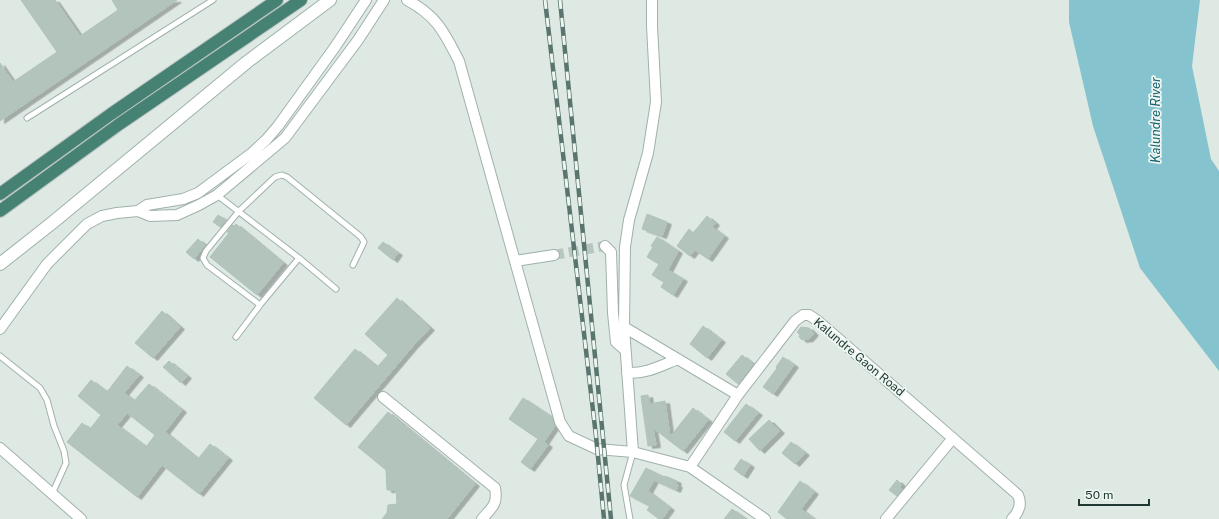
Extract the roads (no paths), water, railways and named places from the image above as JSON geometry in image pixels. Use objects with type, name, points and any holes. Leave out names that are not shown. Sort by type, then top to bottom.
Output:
[{"type":"highway","points":[[0,194],[111,114],[277,0]]},
{"type":"highway","points":[[0,211],[118,125],[301,0]]},
{"type":"street","points":[[0,264],[247,62],[330,0]]},
{"type":"street","points":[[138,211],[147,205],[183,199],[198,193],[252,153],[278,126],[335,47],[366,0]]},
{"type":"street","points":[[0,329],[47,264],[87,224],[102,216],[117,213],[138,211],[150,216],[177,215],[216,195],[285,138],[358,40],[384,0]]},
{"type":"street","points":[[407,0],[415,4],[440,26],[459,62],[560,422],[569,436],[597,449],[633,452],[690,467],[765,519]]},
{"type":"street","points":[[633,452],[624,327],[625,247],[630,220],[648,153],[656,102],[652,0]]},
{"type":"street","points":[[605,246],[611,252],[613,313],[616,342],[625,350]]},
{"type":"street","points":[[515,261],[554,255]]},
{"type":"street","name":"Kalundre Gaon Road","points":[[690,467],[738,395],[795,321],[803,315],[809,315],[818,321],[1018,495],[1020,506],[1016,515],[1012,519]]},
{"type":"street","points":[[624,327],[738,395]]},
{"type":"street","points":[[627,373],[646,372],[678,359]]},
{"type":"street","points":[[383,397],[495,488],[495,504],[482,519]]},
{"type":"street","points":[[886,519],[953,438]]},
{"type":"street","points":[[0,448],[81,519]]},
{"type":"lane","points":[[27,118],[213,0]]},
{"type":"lane","points":[[260,305],[207,265],[203,258],[206,251],[238,211],[276,177],[282,175],[287,177],[361,237],[364,242],[353,265]]},
{"type":"lane","points":[[216,195],[299,258],[336,289]]},
{"type":"lane","points":[[236,337],[299,258]]},
{"type":"lane","points":[[0,356],[40,388],[47,400],[54,426],[64,451],[66,463],[52,494]]},
{"type":"lane","points":[[630,519],[624,485],[633,452]]},
{"type":"water","name":"Kalundre River","points":[[1069,0],[1200,0],[1192,66],[1211,159],[1219,171],[1219,371],[1140,268],[1093,126],[1069,22]]},
{"type":"tunnel","points":[[554,255],[605,246]]},
{"type":"railway","points":[[545,0],[596,436],[604,519]]},
{"type":"railway","points":[[560,0],[611,519]]}]
